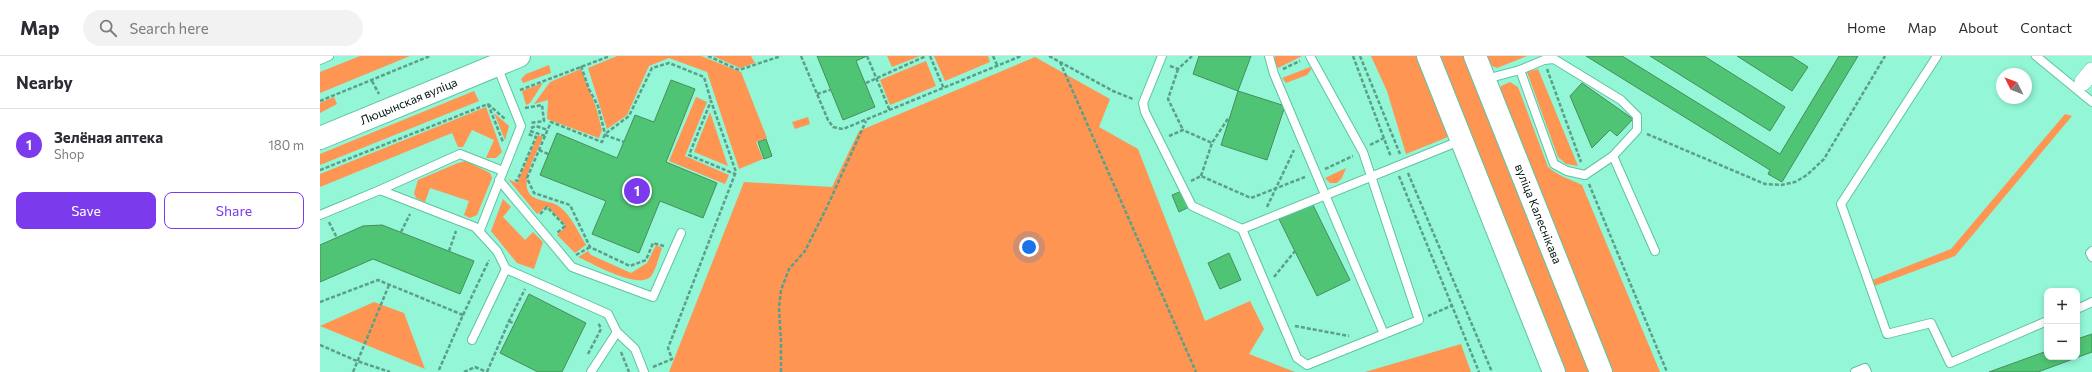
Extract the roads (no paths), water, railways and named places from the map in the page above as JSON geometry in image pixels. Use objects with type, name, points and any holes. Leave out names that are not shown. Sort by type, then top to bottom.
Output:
[{"type":"main road","name":"Люцынская вуліца","points":[[320,138],[495,60],[520,56]]},
{"type":"main road","points":[[1428,56],[1554,372]]},
{"type":"main road","name":"вуліца Калеснікава","points":[[1475,56],[1601,372]]},
{"type":"lane","points":[[320,60],[329,56]]},
{"type":"lane","points":[[1269,56],[1274,74],[1384,334]]},
{"type":"lane","points":[[1937,56],[1841,204],[1887,334],[1931,323],[1950,363],[2044,323]]},
{"type":"lane","points":[[2036,56],[2084,81],[2092,102]]},
{"type":"lane","points":[[1161,59],[1143,103],[1145,112],[1192,206],[1242,229],[1297,358],[1307,365],[1419,320],[1363,152],[1306,58]]},
{"type":"lane","points":[[1485,79],[1520,70],[1544,60],[1554,59],[1621,100],[1637,116],[1637,130],[1613,156],[1585,175],[1567,172],[1554,164],[1520,70]]},
{"type":"lane","points":[[480,230],[521,126],[495,60]]},
{"type":"lane","points":[[1242,229],[1462,140]]},
{"type":"lane","points":[[320,215],[460,154],[503,171]]},
{"type":"lane","points":[[1613,156],[1656,251]]},
{"type":"lane","points":[[499,180],[572,267],[653,297],[681,233]]},
{"type":"lane","points":[[380,190],[475,226],[480,230],[497,252],[506,268],[608,314],[617,332],[635,349],[644,372]]},
{"type":"lane","points":[[2092,251],[2090,253],[2092,257]]},
{"type":"lane","points":[[472,340],[506,268]]},
{"type":"lane","points":[[2080,308],[2092,302]]},
{"type":"lane","points":[[591,372],[617,332]]},
{"type":"lane","points":[[1855,372],[1865,368],[1867,372]]},
{"type":"place","name":"Зелёная аптека","points":[[637,191]]}]
